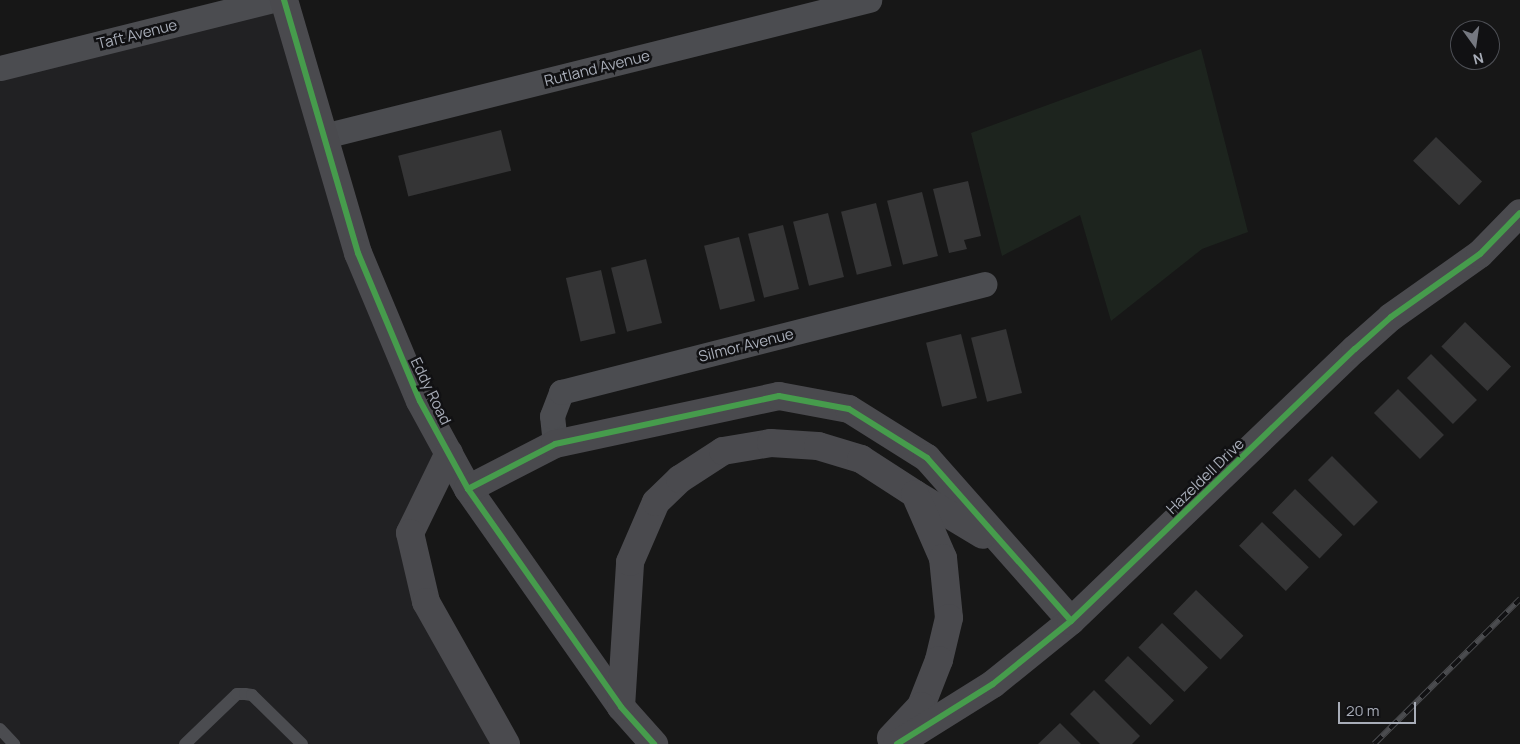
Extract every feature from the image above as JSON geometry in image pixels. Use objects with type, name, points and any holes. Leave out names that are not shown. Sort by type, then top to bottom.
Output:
[{"type":"street","name":"Taft Avenue","points":[[0,68],[273,0]]},
{"type":"street","name":"Eddy Road","points":[[284,0],[358,252],[378,306],[420,400],[468,489],[621,707],[654,744]]},
{"type":"street","name":"Rutland Avenue","points":[[324,136],[869,0]]},
{"type":"street","name":"Hazeldell Drive","points":[[897,744],[993,684],[1071,622],[1354,349],[1391,317],[1480,254],[1520,214]]},
{"type":"street","name":"Silmor Avenue","points":[[555,444],[552,416],[561,392],[984,284]]},
{"type":"street","points":[[468,489],[555,444],[780,396],[849,409],[928,458],[1003,547],[1071,622]]},
{"type":"street","points":[[621,707],[630,562],[656,502],[680,479],[723,452],[771,443],[818,446],[861,459],[1003,547]]},
{"type":"street","points":[[449,453],[410,533],[426,602],[506,744]]},
{"type":"street","points":[[886,744],[921,706],[939,660],[949,618],[943,558],[915,494]]},
{"type":"lane","points":[[185,744],[237,694],[252,696],[302,744]]},
{"type":"lane","points":[[0,729],[14,744]]},
{"type":"shaded area","points":[[273,0],[449,453],[410,533],[426,602],[506,744],[0,744],[0,68]]},
{"type":"shaded area","points":[[1201,49],[1248,232],[1202,249],[1111,321],[1080,215],[1002,256],[971,133]]},
{"type":"building","points":[[501,130],[511,171],[408,196],[398,156]]},
{"type":"building","points":[[1436,137],[1482,181],[1459,205],[1413,161]]},
{"type":"building","points":[[968,181],[981,236],[964,240],[967,249],[949,253],[933,189]]},
{"type":"building","points":[[922,192],[938,256],[903,265],[887,201]]},
{"type":"building","points":[[876,203],[892,266],[857,275],[841,212]]},
{"type":"building","points":[[828,213],[844,277],[809,286],[793,222]]},
{"type":"building","points":[[783,225],[799,289],[764,298],[748,234]]},
{"type":"building","points":[[739,237],[755,301],[720,310],[704,246]]},
{"type":"building","points":[[646,259],[662,323],[627,332],[611,268]]},
{"type":"building","points":[[601,270],[616,333],[581,341],[566,278]]},
{"type":"building","points":[[1465,322],[1511,366],[1487,391],[1441,346]]},
{"type":"building","points":[[1006,329],[1022,393],[987,402],[971,338]]},
{"type":"building","points":[[961,334],[977,398],[942,407],[926,343]]},
{"type":"building","points":[[1431,354],[1477,400],[1453,424],[1407,378]]},
{"type":"building","points":[[1398,389],[1444,435],[1420,459],[1374,413]]},
{"type":"building","points":[[1332,456],[1378,502],[1354,526],[1308,480]]},
{"type":"building","points":[[1295,489],[1342,535],[1320,559],[1272,513]]},
{"type":"building","points":[[1262,522],[1309,567],[1286,591],[1239,546]]},
{"type":"building","points":[[1196,590],[1243,636],[1221,660],[1173,614]]},
{"type":"building","points":[[1162,623],[1208,667],[1184,692],[1138,647]]},
{"type":"building","points":[[1128,656],[1174,700],[1150,725],[1104,680]]},
{"type":"building","points":[[1094,690],[1140,736],[1132,744],[1100,744],[1070,714]]},
{"type":"building","points":[[1060,723],[1081,744],[1038,744]]},
{"type":"railway","points":[[1374,744],[1520,599]]},
{"type":"cycle path","points":[[284,0],[358,253],[420,401],[468,489],[621,707],[654,744]]},
{"type":"cycle path","points":[[897,744],[993,684],[1071,621],[1355,349],[1391,317],[1480,254],[1520,213]]},
{"type":"cycle path","points":[[468,489],[555,444],[779,396],[849,409],[927,458],[1071,621]]}]
